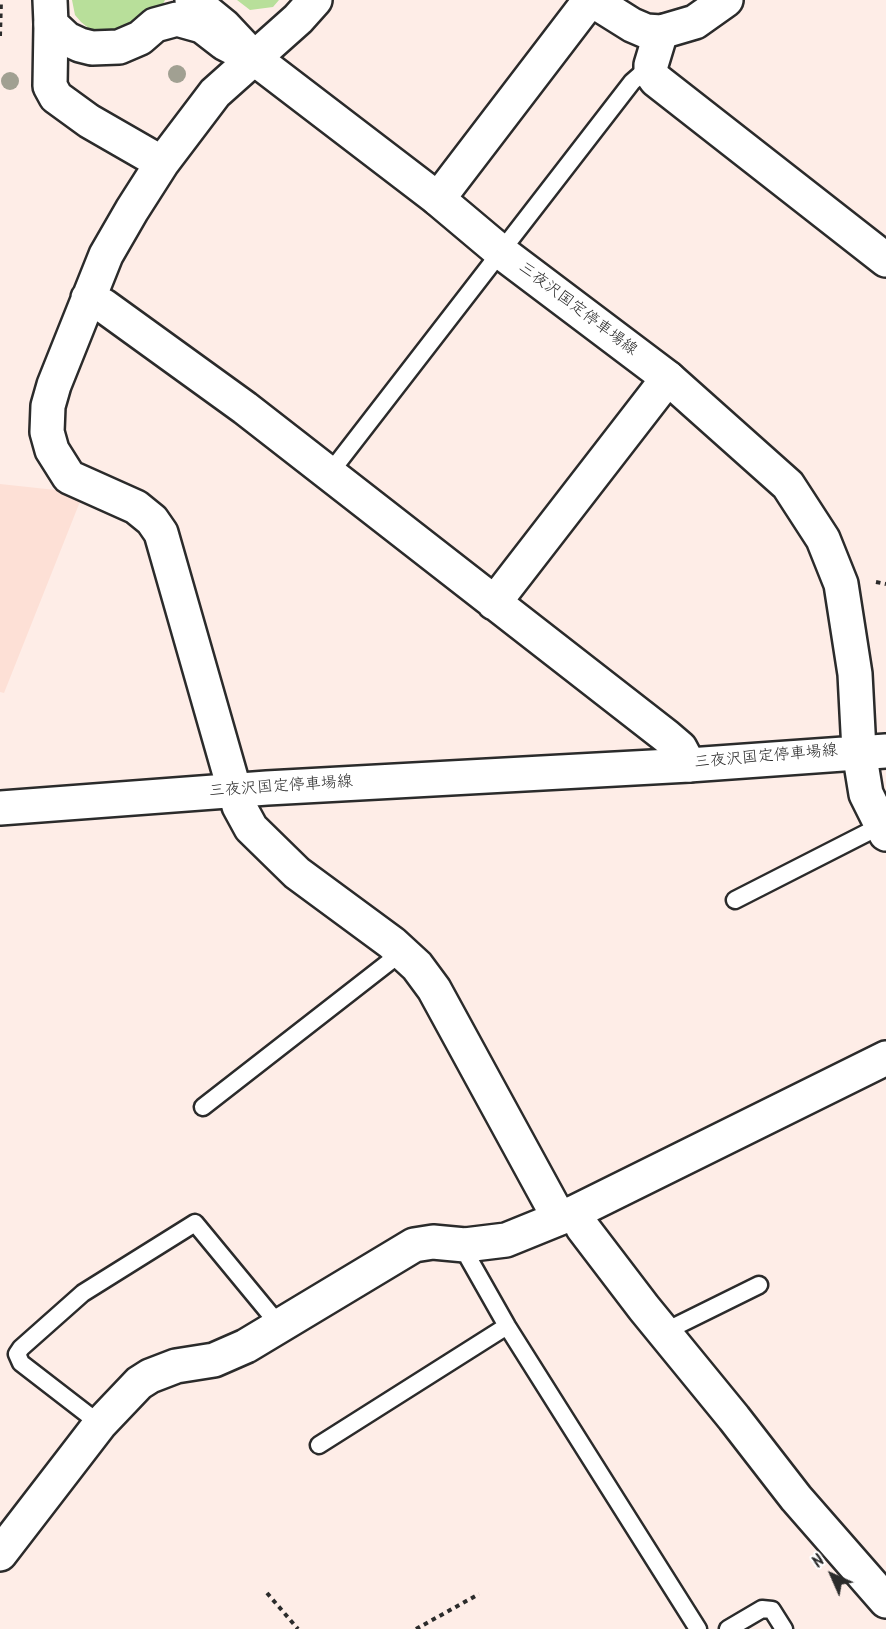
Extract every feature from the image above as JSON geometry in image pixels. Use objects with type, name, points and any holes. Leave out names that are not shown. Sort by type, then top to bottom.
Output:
[{"type":"street","points":[[192,0],[224,26],[255,59]]},
{"type":"street","points":[[315,0],[255,59],[215,93],[162,163],[106,255],[48,406],[47,432],[52,450],[69,477],[136,507],[152,520],[161,533],[238,806],[250,828],[333,902],[402,952],[417,966],[434,989],[567,1215],[583,1228],[795,1498],[886,1601]]},
{"type":"street","points":[[438,199],[591,0],[632,25],[646,31],[661,32],[695,22],[726,0]]},
{"type":"street","points":[[50,12],[74,43],[104,48],[127,44],[155,25],[177,19],[202,26],[224,43],[255,59]]},
{"type":"street","points":[[50,12],[50,86],[56,98],[89,122],[162,163]]},
{"type":"street","points":[[661,32],[651,73],[886,260]]},
{"type":"street","name":"三夜沢国定停車場線","points":[[0,808],[235,791],[689,765],[872,751],[855,674],[848,619],[840,584],[823,540],[788,485],[668,378],[501,252],[438,199],[255,59]]},
{"type":"street","points":[[88,298],[104,306],[245,408],[666,736],[680,748],[689,765]]},
{"type":"street","points":[[494,603],[668,378]]},
{"type":"street","points":[[872,751],[866,794],[884,829]]},
{"type":"street","points":[[0,1554],[100,1424],[139,1383],[150,1376],[176,1366],[214,1360],[246,1346],[414,1245],[433,1242],[465,1245],[506,1240],[567,1215],[886,1058]]},
{"type":"lane","points":[[329,474],[632,82],[640,75],[651,73]]},
{"type":"lane","points":[[735,900],[884,829]]},
{"type":"lane","points":[[203,1107],[402,952]]},
{"type":"lane","points":[[100,1424],[21,1363],[17,1354],[29,1340],[83,1293],[195,1223],[280,1326]]},
{"type":"lane","points":[[465,1245],[469,1259],[507,1326],[698,1629]]},
{"type":"lane","points":[[666,1335],[676,1326],[759,1285]]},
{"type":"lane","points":[[319,1445],[507,1326]]},
{"type":"lane","points":[[728,1629],[762,1609],[772,1610],[784,1629]]},
{"type":"path","points":[[0,36],[1,0]]},
{"type":"path","points":[[876,582],[886,584]]},
{"type":"path","points":[[267,1593],[298,1629]]},
{"type":"path","points":[[416,1629],[479,1594]]},
{"type":"shaded area","points":[[0,484],[65,491],[81,499],[4,693],[0,692]]},
{"type":"green space","points":[[72,0],[165,0],[162,6],[143,11],[123,29],[102,34],[92,31],[81,22],[75,15]]},
{"type":"green space","points":[[237,0],[279,0],[273,7],[250,10]]}]
